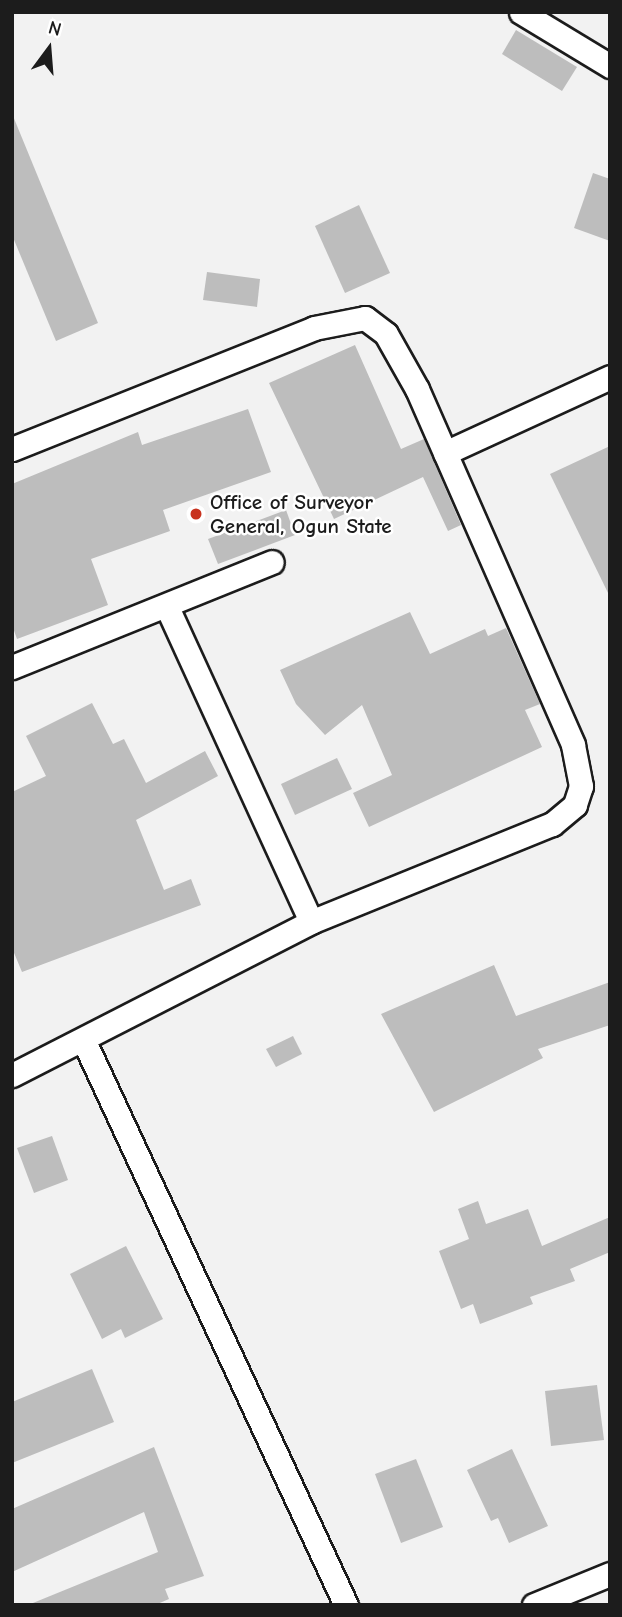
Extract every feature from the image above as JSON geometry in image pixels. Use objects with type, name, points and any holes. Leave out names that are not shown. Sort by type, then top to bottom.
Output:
[{"type":"street","points":[[521,12],[610,66]]},
{"type":"street","points":[[12,449],[314,328],[365,318],[386,334],[445,453],[573,745],[581,786],[575,805],[552,824],[311,922],[12,1075]]},
{"type":"street","points":[[445,453],[610,377]]},
{"type":"street","points":[[12,667],[167,607],[272,562]]},
{"type":"street","points":[[167,607],[311,922]]},
{"type":"street","points":[[83,1039],[346,1605]]},
{"type":"street","points":[[534,1605],[610,1574]]},
{"type":"building","points":[[516,30],[577,67],[562,91],[502,54]]},
{"type":"building","points":[[13,116],[98,323],[56,341],[12,235]]},
{"type":"building","points":[[593,173],[610,179],[610,241],[574,228]]},
{"type":"building","points":[[359,205],[390,273],[345,293],[315,226]]},
{"type":"building","points":[[207,272],[260,279],[257,307],[203,300]]},
{"type":"building","points":[[355,345],[401,449],[424,439],[461,525],[448,531],[423,477],[334,519],[269,383]]},
{"type":"building","points":[[248,409],[271,472],[163,510],[170,531],[91,559],[108,605],[17,639],[12,625],[12,484],[138,432],[142,445]]},
{"type":"building","points":[[610,446],[610,597],[550,474]]},
{"type":"building","points":[[286,510],[295,535],[218,564],[208,539]]},
{"type":"building","points":[[410,612],[430,654],[485,629],[488,636],[506,628],[540,704],[525,710],[542,747],[369,827],[353,793],[392,775],[362,705],[325,735],[296,704],[280,670]]},
{"type":"building","points":[[92,703],[113,744],[124,739],[146,783],[205,751],[218,776],[136,820],[164,890],[191,879],[201,905],[22,972],[12,948],[12,792],[46,776],[26,736]]},
{"type":"building","points":[[337,758],[352,789],[295,815],[281,784]]},
{"type":"building","points":[[494,965],[516,1016],[610,982],[610,1025],[538,1049],[543,1058],[434,1112],[381,1014]]},
{"type":"building","points":[[293,1036],[302,1054],[276,1067],[266,1049]]},
{"type":"building","points":[[52,1136],[68,1180],[34,1193],[17,1148]]},
{"type":"building","points":[[478,1201],[486,1224],[528,1209],[542,1246],[610,1217],[610,1252],[570,1269],[575,1281],[530,1297],[533,1304],[480,1324],[473,1304],[461,1309],[439,1251],[469,1239],[458,1209]]},
{"type":"building","points":[[126,1246],[163,1319],[125,1338],[121,1329],[102,1339],[70,1274]]},
{"type":"building","points":[[92,1369],[114,1422],[12,1463],[12,1402]]},
{"type":"building","points":[[597,1385],[604,1440],[551,1446],[545,1391]]},
{"type":"building","points":[[154,1447],[204,1576],[165,1589],[169,1599],[155,1605],[28,1605],[158,1552],[144,1512],[12,1572],[12,1509]]},
{"type":"building","points":[[512,1449],[548,1526],[509,1543],[498,1518],[491,1521],[467,1470]]},
{"type":"building","points":[[416,1459],[443,1527],[401,1543],[375,1474]]},
{"type":"place","name":"Office of Surveyor General, Ogun State","points":[[196,514]]}]
